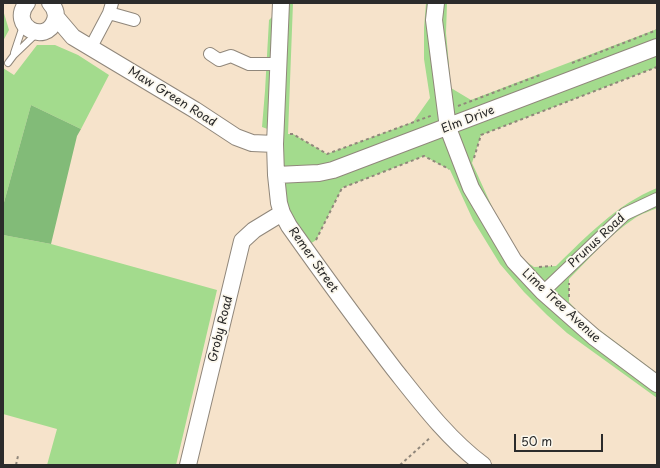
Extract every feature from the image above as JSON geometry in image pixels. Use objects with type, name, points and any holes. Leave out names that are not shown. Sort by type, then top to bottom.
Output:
[{"type":"street","points":[[12,3],[24,15],[27,28],[32,31],[41,32],[49,29],[53,25],[54,8]]},
{"type":"street","name":"Remer Street","points":[[281,3],[278,64],[276,175],[279,203],[282,213],[304,248],[348,309],[425,408],[470,455],[483,465]]},
{"type":"street","name":"Lime Tree Avenue","points":[[436,3],[434,20],[448,128],[471,188],[514,261],[543,292],[594,338],[657,384]]},
{"type":"street","name":"Maw Green Road","points":[[54,8],[73,37]]},
{"type":"street","points":[[91,47],[111,8],[134,20]]},
{"type":"street","name":"Maw Green Road","points":[[41,32],[73,37],[195,110],[236,137],[252,143],[276,138]]},
{"type":"street","name":"Elm Drive","points":[[276,175],[319,173],[333,170],[448,128],[657,47]]},
{"type":"street","points":[[210,54],[219,60],[231,56],[249,64],[278,64]]},
{"type":"street","name":"Prunus Road","points":[[543,292],[625,214],[657,198]]},
{"type":"street","name":"Groby Road","points":[[188,465],[242,241],[254,230],[282,213]]},
{"type":"lane","points":[[14,55],[24,15]]},
{"type":"lane","points":[[8,64],[14,55],[41,32]]},
{"type":"path","points":[[571,63],[657,30]]},
{"type":"path","points":[[304,248],[316,240],[342,188],[424,156],[450,170],[463,168],[472,163],[481,135],[657,67]]},
{"type":"path","points":[[276,138],[292,134],[327,154],[543,74]]},
{"type":"path","points":[[400,465],[442,426]]},
{"type":"path","points":[[16,465],[18,456]]},
{"type":"green space","points":[[281,3],[293,3],[288,134],[293,134],[327,154],[413,122],[430,98],[424,59],[426,3],[447,3],[446,33],[451,88],[471,100],[657,29],[657,67],[481,135],[472,163],[506,234],[521,257],[534,267],[556,266],[615,212],[642,195],[657,188],[657,208],[637,217],[617,232],[569,279],[569,302],[585,319],[657,373],[657,398],[567,333],[524,292],[500,264],[473,220],[450,170],[424,156],[342,188],[316,240],[304,248],[289,226],[276,132],[262,127],[269,20],[281,8]]},
{"type":"green space","points":[[3,10],[9,30],[3,41]]},
{"type":"green space","points":[[37,45],[55,45],[78,55],[109,75],[81,129],[31,105],[3,206],[3,68],[14,75]]},
{"type":"green space","points":[[31,105],[81,129],[77,136],[51,244],[3,235],[3,206]]},
{"type":"green space","points":[[3,235],[51,244],[217,290],[176,465],[47,465],[57,429],[3,414]]}]
